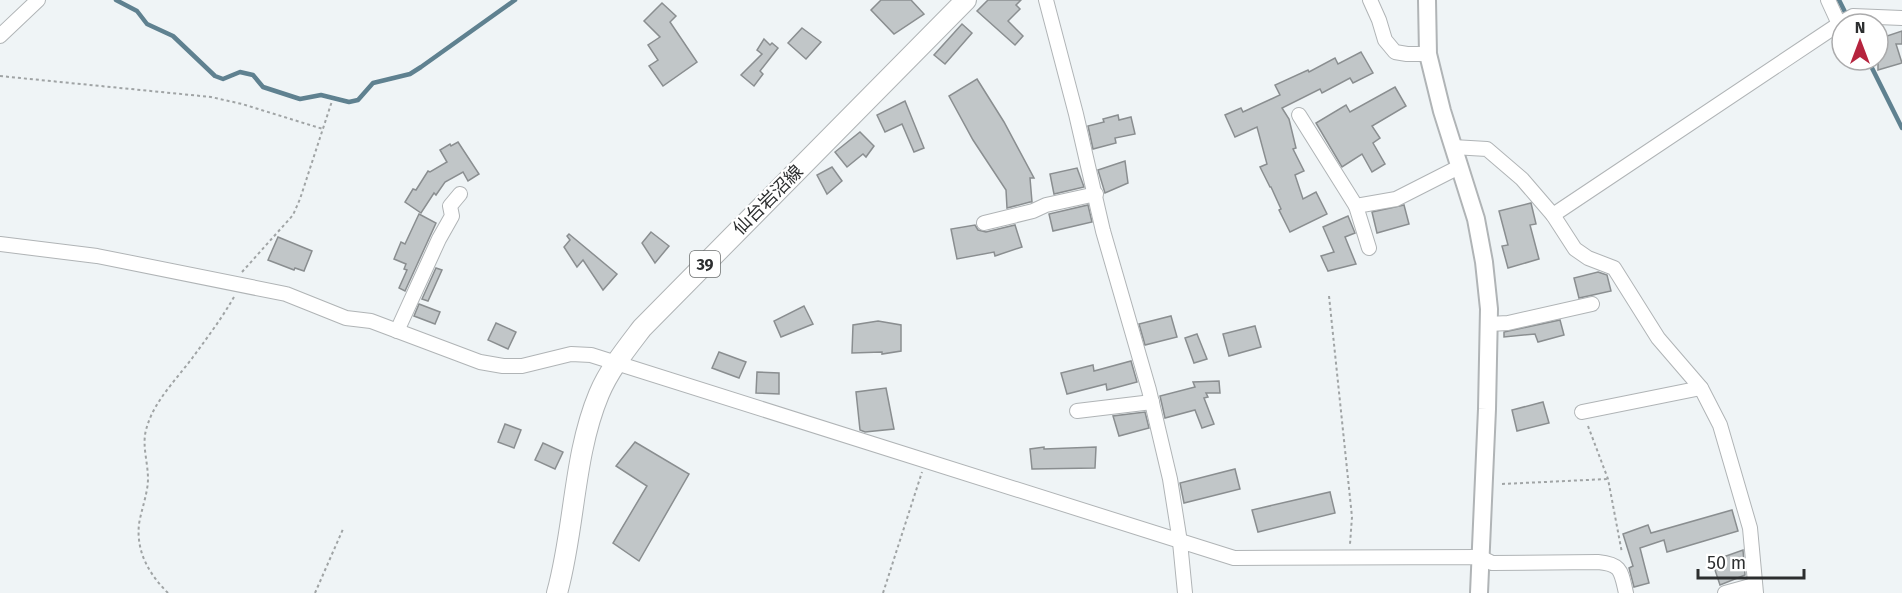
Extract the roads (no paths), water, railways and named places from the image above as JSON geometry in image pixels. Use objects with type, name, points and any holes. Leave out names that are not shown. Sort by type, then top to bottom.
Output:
[{"type":"main road","name":"仙台岩沼線","points":[[557,593],[586,437],[599,394],[616,363],[642,328],[966,0]]},
{"type":"street","points":[[0,36],[38,0]]},
{"type":"street","points":[[1046,0],[1096,194],[1103,231],[1152,402],[1170,479],[1185,593]]},
{"type":"street","points":[[1370,0],[1385,40],[1395,52],[1428,54]]},
{"type":"street","points":[[1427,0],[1428,54],[1442,111],[1476,219],[1489,309],[1479,593]]},
{"type":"street","points":[[1828,0],[1838,12]]},
{"type":"street","points":[[1553,215],[1830,30]]},
{"type":"street","points":[[1299,115],[1356,206],[1369,248]]},
{"type":"street","points":[[1453,147],[1487,149],[1522,179],[1553,215],[1575,249],[1588,258],[1614,268],[1658,338],[1701,388],[1720,425],[1750,528],[1755,589],[1725,593]]},
{"type":"street","points":[[1356,206],[1396,199],[1460,167]]},
{"type":"street","points":[[397,331],[439,239],[452,216],[450,206],[460,194]]},
{"type":"street","points":[[984,224],[1033,211],[1046,205],[1096,194]]},
{"type":"street","points":[[0,244],[97,256],[286,294],[346,318],[371,321],[480,362],[503,366],[522,366],[571,354],[591,355],[1234,558],[1480,557],[1492,563],[1611,563],[1621,571],[1626,593]]},
{"type":"street","points":[[1489,324],[1508,323],[1592,304]]},
{"type":"street","points":[[1582,412],[1701,388]]},
{"type":"street","points":[[1077,411],[1152,402]]},
{"type":"waterway","points":[[116,0],[137,11],[147,24],[173,36],[215,76],[223,79],[240,72],[253,75],[263,87],[300,99],[321,95],[349,102],[358,100],[373,83],[410,74],[515,0]]},
{"type":"waterway","points":[[1839,0],[1845,12]]},
{"type":"waterway","points":[[1874,72],[1902,128]]}]
